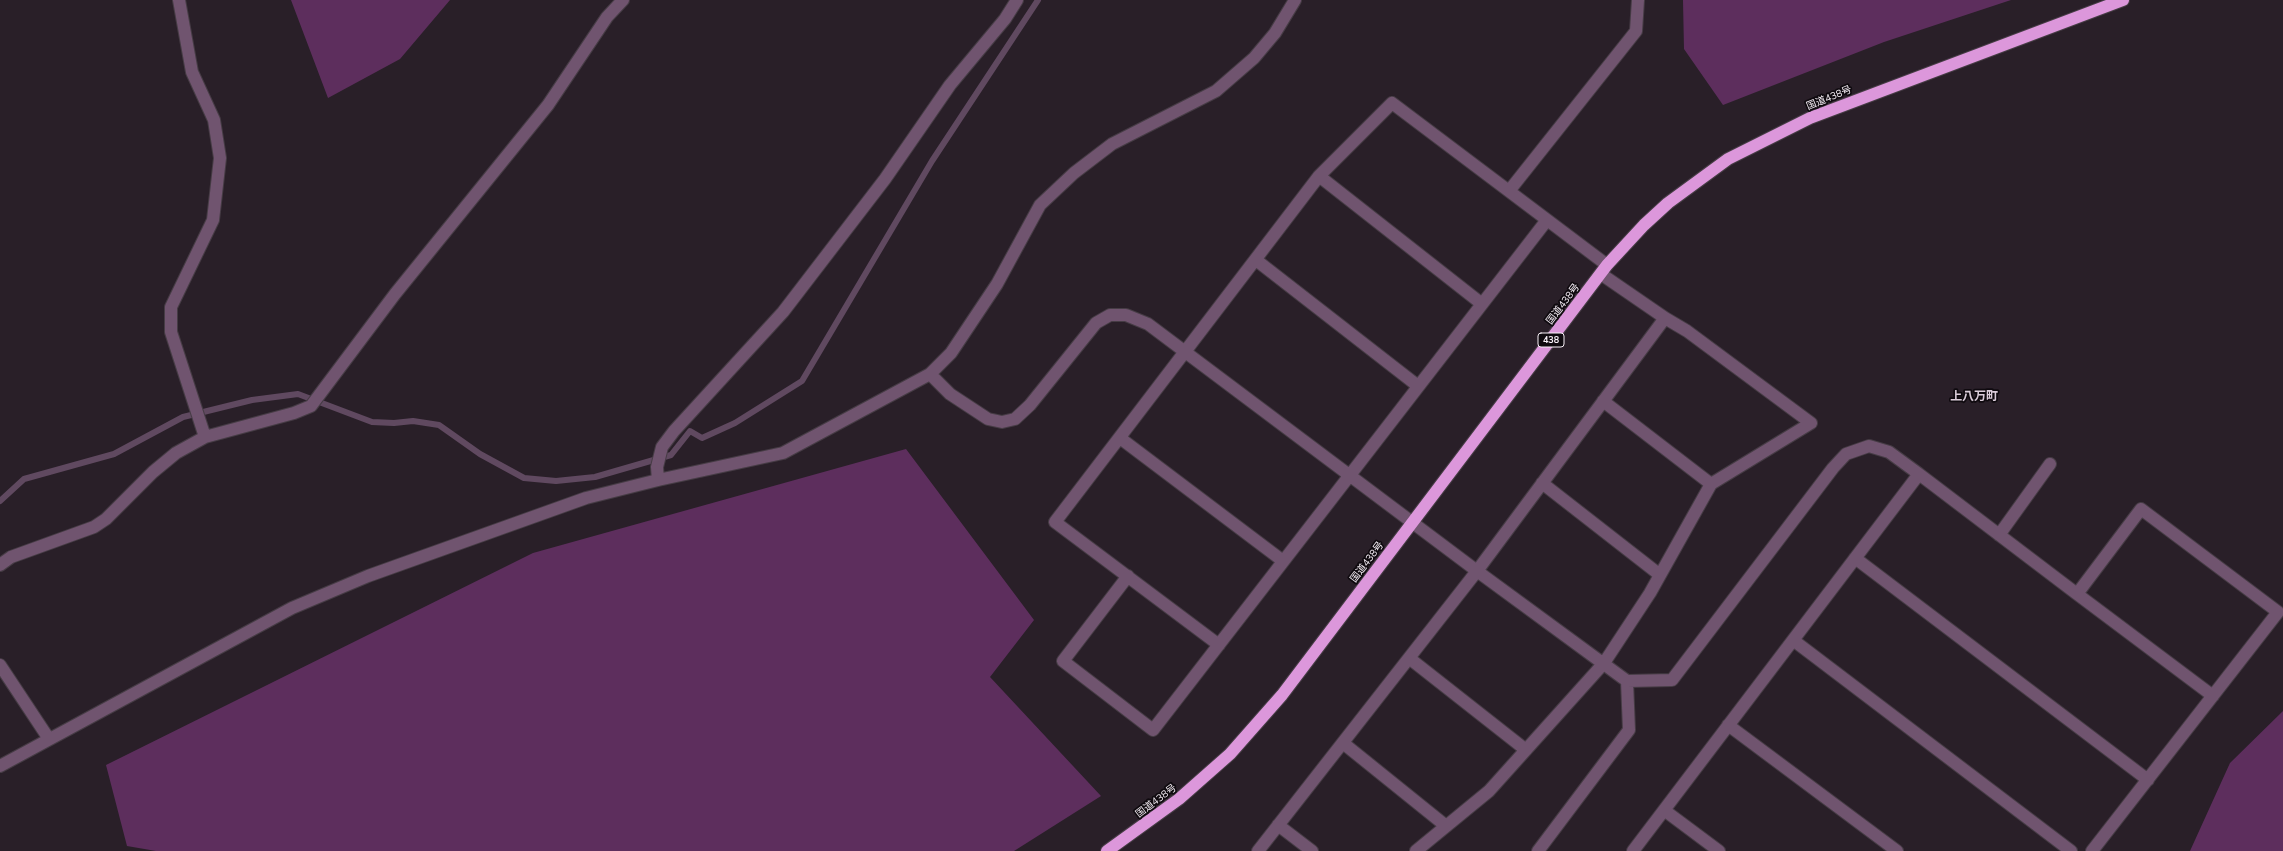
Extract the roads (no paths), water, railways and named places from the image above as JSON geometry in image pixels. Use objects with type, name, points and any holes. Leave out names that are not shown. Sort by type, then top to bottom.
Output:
[{"type":"highway","name":"国道438号","points":[[1107,851],[1179,799],[1230,754],[1282,695],[1412,521],[1604,270],[1644,224],[1668,203],[1728,159],[1764,140],[1869,94],[2123,0]]},
{"type":"street","points":[[179,0],[192,72],[214,120],[220,158],[213,220],[171,307],[171,332],[205,437]]},
{"type":"street","points":[[0,565],[11,556],[94,527],[106,520],[170,458],[205,437],[294,413],[311,406],[395,294],[548,104],[607,17],[623,0]]},
{"type":"street","points":[[658,480],[657,468],[659,454],[674,431],[783,312],[885,179],[950,85],[1005,19],[1017,0]]},
{"type":"street","points":[[0,766],[292,608],[368,576],[586,498],[658,480],[783,453],[930,374],[951,353],[997,284],[1040,205],[1074,173],[1112,144],[1216,91],[1254,58],[1275,33],[1295,0]]},
{"type":"street","points":[[1509,191],[1636,30],[1638,0]]},
{"type":"street","points":[[1219,645],[1055,522],[1319,176],[1392,103],[1547,220],[1604,270],[1665,318],[1687,331],[1811,423],[1711,484],[1660,575],[1604,663],[1489,791],[1416,851]]},
{"type":"street","points":[[1319,176],[1482,304]]},
{"type":"street","points":[[1128,576],[1063,661],[1153,730],[1547,220]]},
{"type":"street","points":[[1256,260],[1418,386]]},
{"type":"street","points":[[930,374],[950,394],[988,419],[1002,422],[1016,419],[1030,405],[1096,323],[1110,315],[1126,315],[1148,324],[1477,571],[1627,681],[1672,680],[1833,468],[1846,454],[1869,446],[1890,452],[2212,696]]},
{"type":"street","points":[[1258,851],[1477,571],[1665,318]]},
{"type":"street","points":[[1603,401],[1711,484]]},
{"type":"street","points":[[1120,438],[1283,561]]},
{"type":"street","points":[[1999,535],[2050,464]]},
{"type":"street","points":[[1633,851],[1919,474]]},
{"type":"street","points":[[1542,483],[1660,575]]},
{"type":"street","points":[[2077,594],[2141,509],[2278,612],[2092,851]]},
{"type":"street","points":[[1855,558],[2148,780]]},
{"type":"street","points":[[1793,640],[2071,851]]},
{"type":"street","points":[[1409,658],[1526,750]]},
{"type":"street","points":[[0,665],[49,739]]},
{"type":"street","points":[[1538,851],[1629,730],[1627,681]]},
{"type":"street","points":[[1728,725],[1897,851]]},
{"type":"street","points":[[1343,742],[1446,826]]},
{"type":"street","points":[[1664,810],[1718,851]]},
{"type":"street","points":[[1278,825],[1312,851]]},
{"type":"waterway","points":[[0,501],[24,479],[114,454],[183,417],[252,400],[298,394],[372,422],[394,423],[413,421],[439,425],[480,454],[524,478],[556,481],[595,477],[671,455],[690,431],[702,438],[735,423],[802,381],[932,161],[1038,0]]},
{"type":"district","name":"上八万町","points":[[1974,396]]}]
